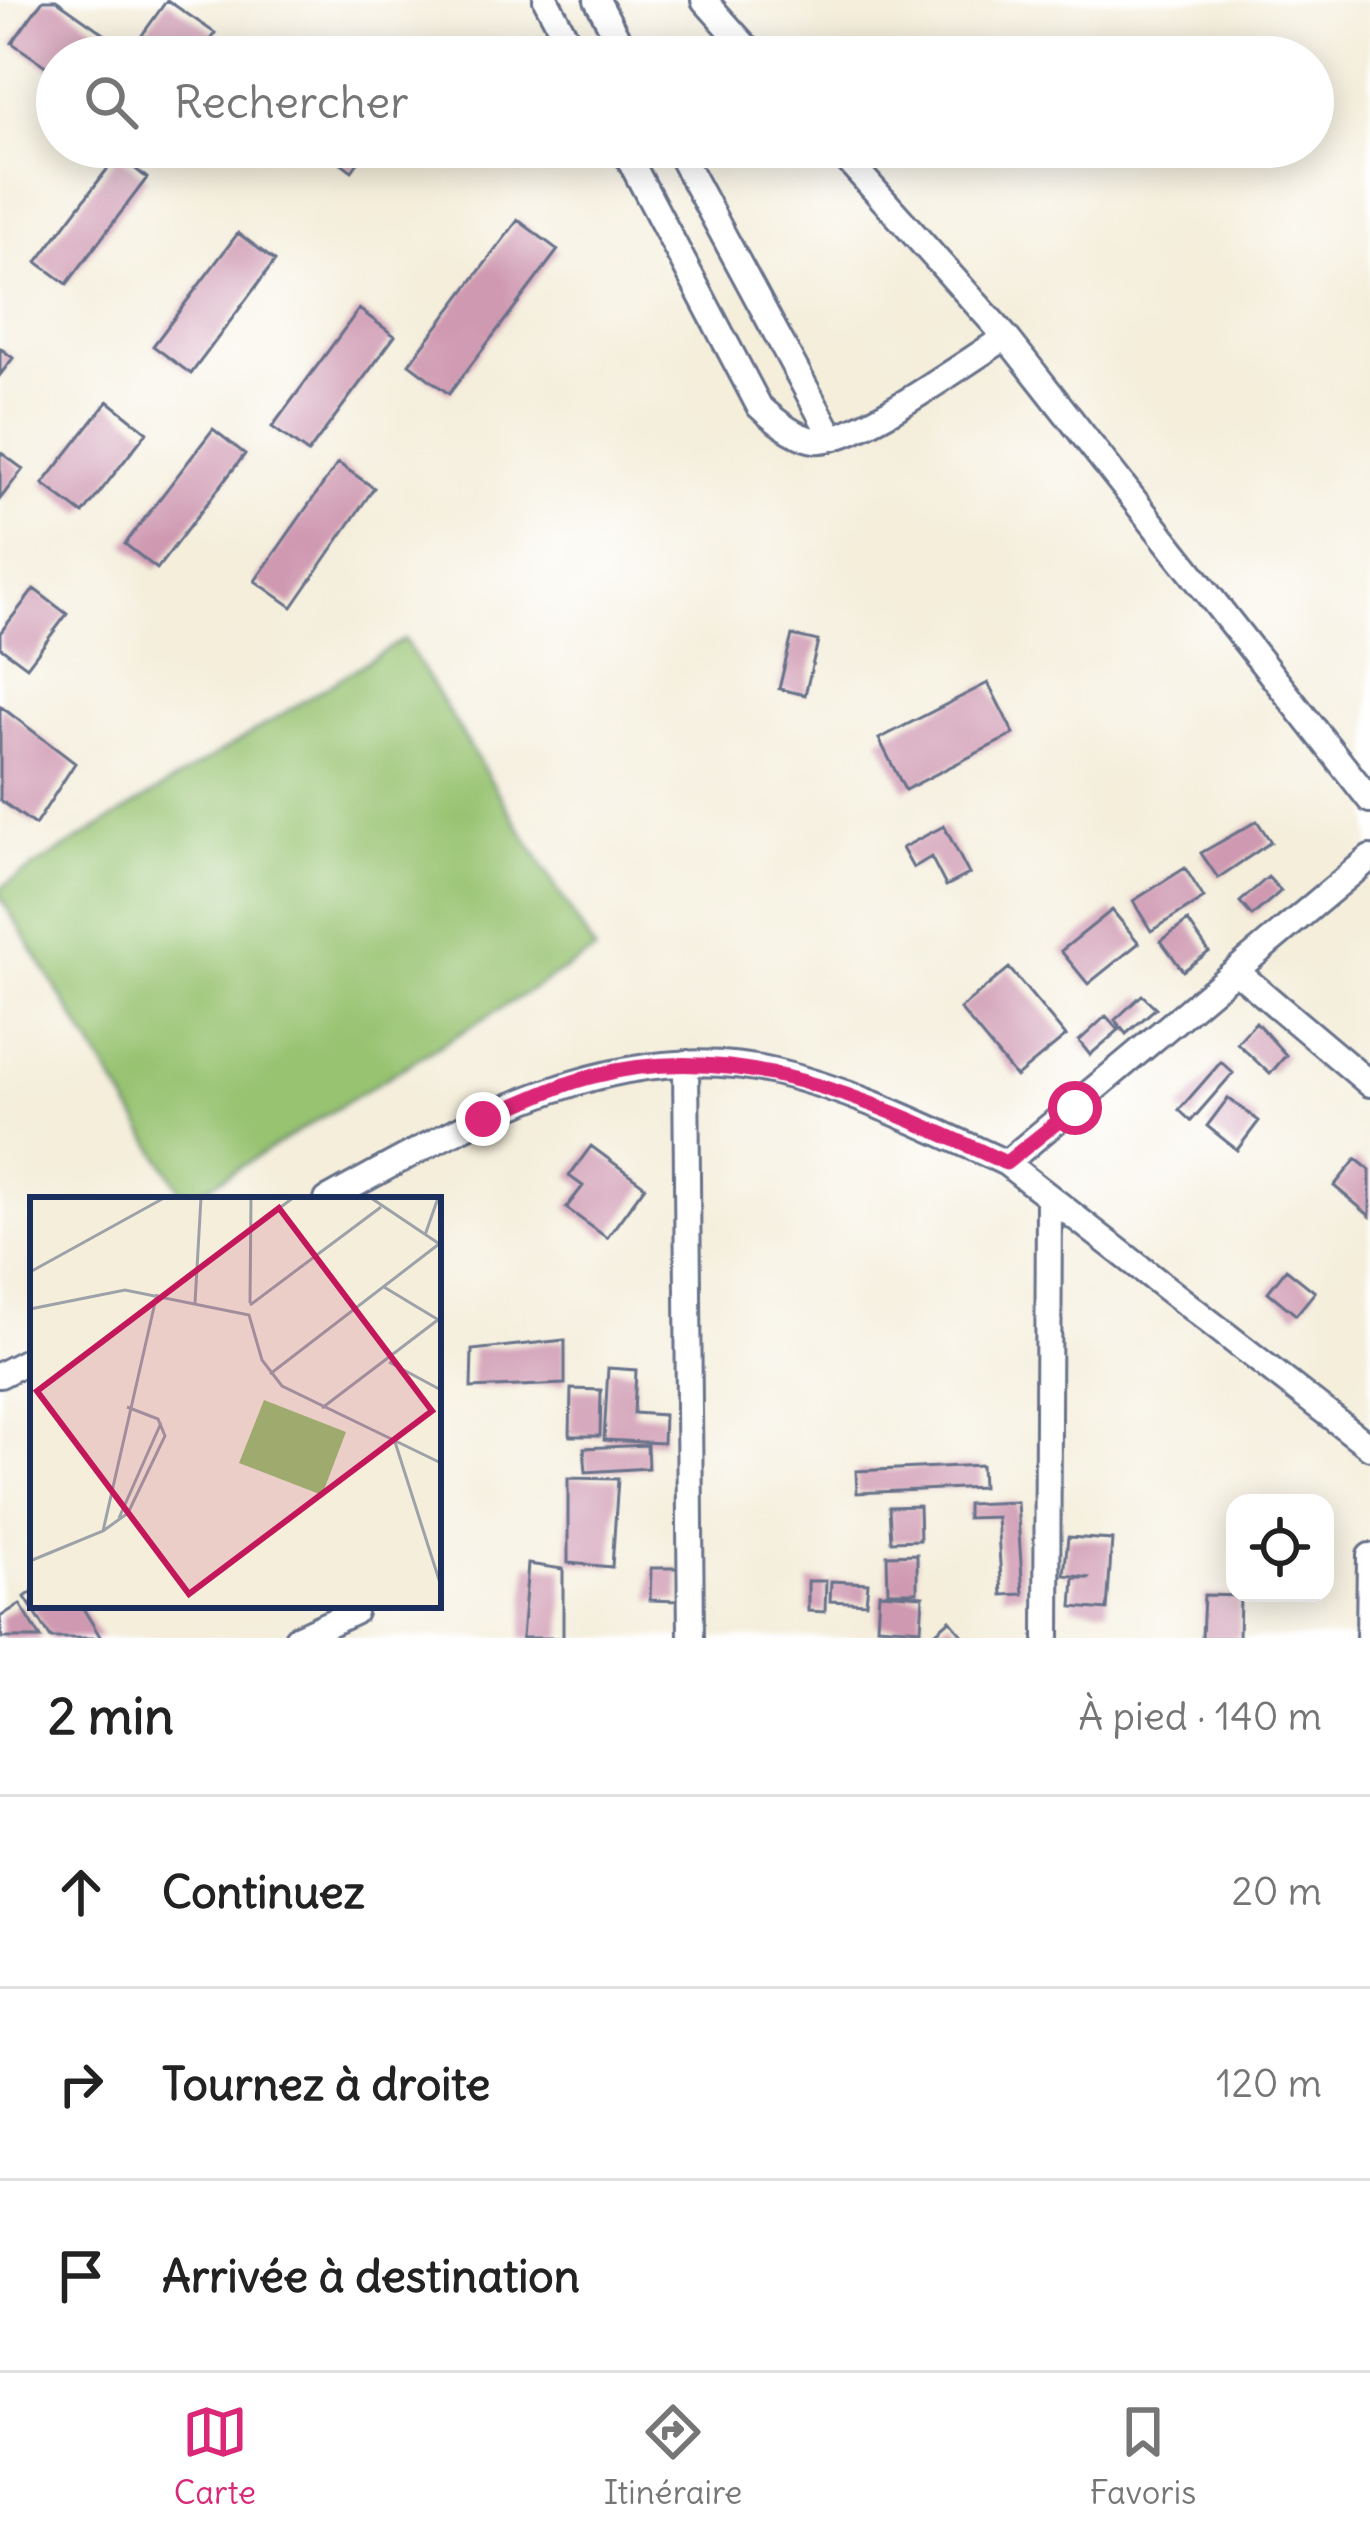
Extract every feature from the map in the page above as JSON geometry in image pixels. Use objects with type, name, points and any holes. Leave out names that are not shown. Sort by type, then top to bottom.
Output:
[{"type":"street","points":[[546,0],[565,36]]},
{"type":"street","points":[[597,0],[617,36]]},
{"type":"street","points":[[704,0],[736,36]]},
{"type":"street","points":[[634,168],[759,406],[777,422],[815,440],[854,432],[1006,337]]},
{"type":"street","points":[[687,168],[832,437]]},
{"type":"street","points":[[855,168],[1006,337],[1370,800]]},
{"type":"street","points":[[1006,1163],[1370,859]]},
{"type":"street","points":[[1236,971],[1370,1084]]},
{"type":"street","points":[[686,1063],[691,1638]]},
{"type":"street","points":[[338,1197],[372,1188],[483,1119],[594,1076],[686,1063],[773,1071],[891,1110],[1006,1163],[1370,1448]]},
{"type":"street","points":[[1047,1638],[1049,1197]]},
{"type":"street","points":[[0,1375],[30,1360]]},
{"type":"street","points":[[1369,1638],[1370,1556]]},
{"type":"street","points":[[297,1638],[354,1618]]},
{"type":"green space","points":[[404,639],[595,951],[184,1197],[0,896],[0,888]]},
{"type":"building","points":[[43,0],[56,0],[107,36],[36,36],[36,60],[12,43]]},
{"type":"building","points":[[167,0],[215,33],[213,36],[142,36]]},
{"type":"building","points":[[108,168],[134,168],[147,178],[67,284],[37,262]]},
{"type":"building","points":[[518,220],[558,250],[449,394],[409,364]]},
{"type":"building","points":[[238,233],[275,261],[191,374],[153,346]]},
{"type":"building","points":[[359,309],[395,336],[308,453],[272,427]]},
{"type":"building","points":[[0,348],[13,358],[0,375]]},
{"type":"building","points":[[108,401],[147,432],[83,514],[43,484]]},
{"type":"building","points":[[213,429],[245,454],[157,569],[125,544]]},
{"type":"building","points":[[0,452],[23,469],[0,499]]},
{"type":"building","points":[[338,463],[374,488],[292,607],[255,581]]},
{"type":"building","points":[[34,589],[67,614],[27,667],[0,647],[0,633]]},
{"type":"building","points":[[792,635],[818,641],[805,695],[779,689]]},
{"type":"building","points":[[988,683],[1014,734],[905,790],[879,739]]},
{"type":"building","points":[[0,706],[75,763],[35,825],[0,800]]},
{"type":"building","points":[[1257,821],[1271,842],[1218,878],[1201,853]]},
{"type":"building","points":[[944,826],[969,874],[946,886],[931,857],[913,868],[902,848]]},
{"type":"building","points":[[1185,868],[1204,898],[1151,931],[1133,901]]},
{"type":"building","points":[[1268,877],[1281,891],[1252,916],[1240,902]]},
{"type":"building","points":[[1112,910],[1139,943],[1088,984],[1061,951]]},
{"type":"building","points":[[1188,921],[1209,952],[1183,971],[1161,941]]},
{"type":"building","points":[[1009,968],[1066,1036],[1016,1077],[960,1009]]},
{"type":"building","points":[[1142,995],[1156,1008],[1126,1034],[1115,1020]]},
{"type":"building","points":[[1106,1016],[1119,1030],[1090,1055],[1079,1041]]},
{"type":"building","points":[[1256,1022],[1286,1055],[1270,1074],[1237,1043]]},
{"type":"building","points":[[1221,1062],[1233,1073],[1191,1121],[1179,1110]]},
{"type":"building","points":[[1228,1098],[1259,1121],[1237,1150],[1207,1126]]},
{"type":"building","points":[[591,1146],[645,1186],[607,1238],[566,1208],[583,1186],[569,1176]]},
{"type":"building","points":[[1356,1159],[1370,1170],[1370,1216],[1334,1186]]},
{"type":"building","points":[[1286,1269],[1315,1292],[1296,1315],[1268,1292]]},
{"type":"building","points":[[565,1340],[565,1384],[471,1388],[472,1350]]},
{"type":"building","points":[[608,1368],[636,1370],[634,1413],[664,1415],[663,1443],[604,1440]]},
{"type":"building","points":[[571,1389],[601,1390],[600,1436],[570,1436]]},
{"type":"building","points":[[647,1445],[648,1468],[586,1472],[584,1448]]},
{"type":"building","points":[[981,1465],[982,1487],[857,1493],[856,1471]]},
{"type":"building","points":[[568,1478],[618,1479],[612,1567],[568,1563]]},
{"type":"building","points":[[1017,1502],[1023,1594],[1002,1595],[997,1517],[967,1518],[967,1504]]},
{"type":"building","points":[[919,1506],[920,1540],[891,1541],[889,1507]]},
{"type":"building","points":[[1068,1537],[1112,1540],[1107,1610],[1072,1607],[1074,1578],[1091,1578],[1064,1575]]},
{"type":"building","points":[[917,1554],[917,1592],[888,1592],[887,1555]]},
{"type":"building","points":[[528,1564],[563,1569],[563,1638],[522,1638]]},
{"type":"building","points":[[651,1568],[679,1568],[679,1601],[650,1600]]},
{"type":"building","points":[[808,1581],[826,1581],[825,1612],[808,1611]]},
{"type":"building","points":[[831,1581],[868,1583],[866,1603],[830,1601]]},
{"type":"building","points":[[879,1593],[923,1596],[921,1629],[877,1626]]},
{"type":"building","points":[[1204,1595],[1226,1596],[1226,1602],[1240,1602],[1239,1638],[1202,1638]]},
{"type":"building","points":[[20,1604],[41,1638],[2,1638],[0,1617]]},
{"type":"building","points":[[32,1608],[83,1608],[101,1638],[51,1638]]},
{"type":"building","points":[[950,1620],[965,1638],[941,1638],[936,1632]]},
{"type":"route","points":[[483,1119],[594,1076],[686,1063],[773,1071],[891,1110],[1006,1163],[1075,1108]]}]
